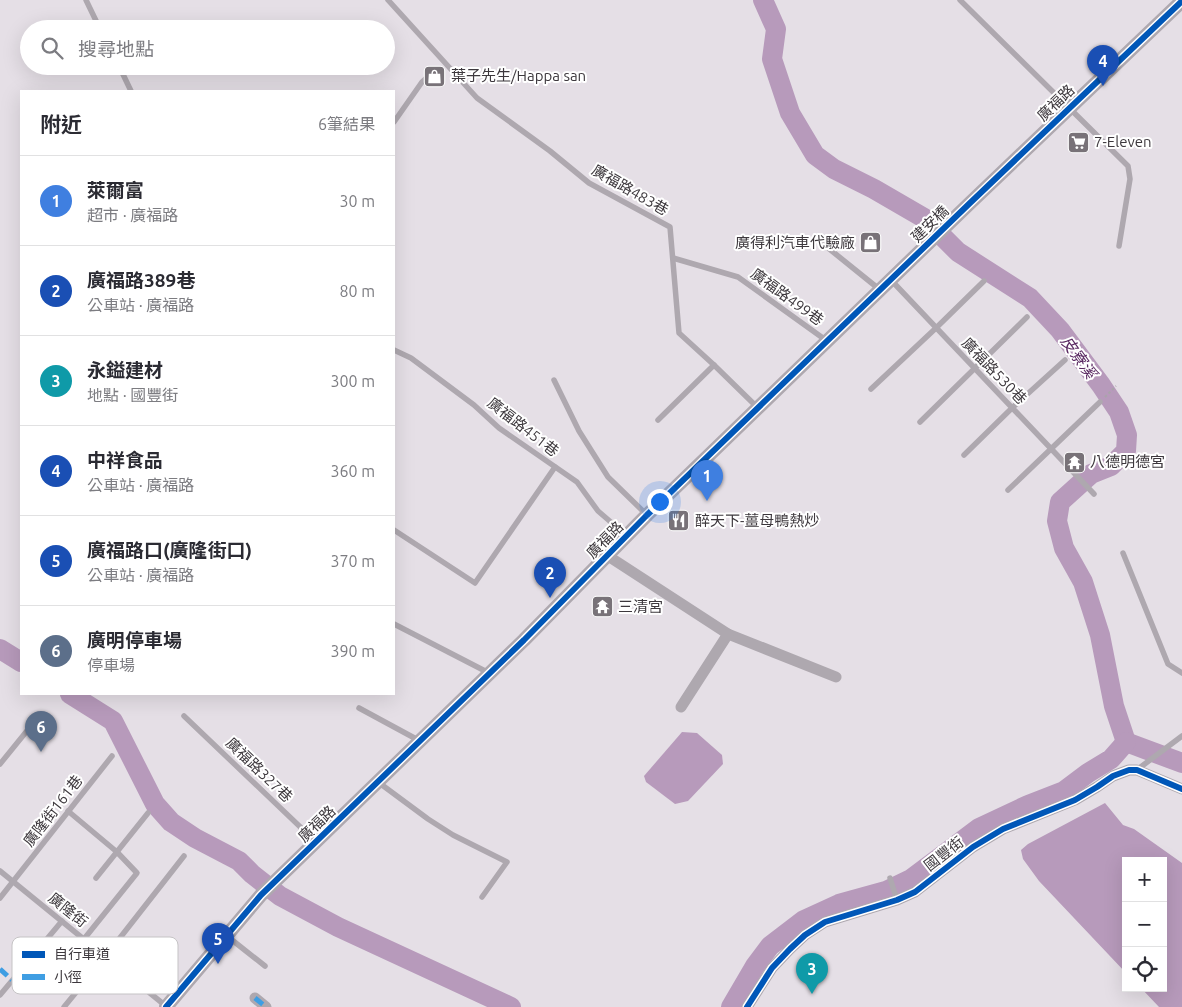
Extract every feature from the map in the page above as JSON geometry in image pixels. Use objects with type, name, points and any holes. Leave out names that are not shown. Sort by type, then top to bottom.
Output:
[{"type":"street","name":"廣福路","points":[[970,203],[1182,1]]},
{"type":"street","name":"建安橋","points":[[908,263],[970,203]]},
{"type":"street","name":"廣福路","points":[[227,936],[261,895],[908,263]]},
{"type":"street","points":[[608,556],[728,634],[836,678]]},
{"type":"street","points":[[681,707],[728,634]]},
{"type":"street","points":[[1139,769],[1182,789]]},
{"type":"street","name":"國豐街","points":[[747,1007],[772,968],[805,935],[825,922],[897,900],[915,892],[973,847],[1003,829],[1075,800],[1113,776],[1129,770],[1139,769]]},
{"type":"street","points":[[167,1007],[227,936]]},
{"type":"street","points":[[255,998],[266,1007]]},
{"type":"lane","points":[[86,0],[96,20]]},
{"type":"lane","name":"廣福路483巷","points":[[388,0],[478,98],[550,151],[589,183],[670,228],[679,333],[759,408]]},
{"type":"lane","points":[[960,0],[1128,166],[1130,179],[1119,246]]},
{"type":"lane","points":[[395,121],[422,82],[432,73]]},
{"type":"lane","points":[[123,75],[131,90]]},
{"type":"lane","points":[[817,239],[880,290]]},
{"type":"lane","name":"廣福路499巷","points":[[673,258],[738,277],[827,342]]},
{"type":"lane","name":"廣福路530巷","points":[[891,280],[1094,494]]},
{"type":"lane","points":[[870,389],[984,281]]},
{"type":"lane","points":[[920,422],[1028,317]]},
{"type":"lane","name":"廣福路451巷","points":[[395,350],[411,358],[474,405],[499,428],[577,482],[598,511],[627,536]]},
{"type":"lane","points":[[964,455],[1065,360]]},
{"type":"lane","points":[[658,420],[714,365]]},
{"type":"lane","points":[[554,380],[579,431],[608,478],[647,516]]},
{"type":"lane","points":[[1008,490],[1100,402]]},
{"type":"lane","points":[[395,531],[475,583],[555,467]]},
{"type":"lane","points":[[1123,553],[1168,664],[1182,673]]},
{"type":"lane","points":[[395,625],[489,673]]},
{"type":"lane","points":[[359,708],[420,740]]},
{"type":"lane","points":[[0,764],[40,716]]},
{"type":"lane","name":"廣福路327巷","points":[[184,716],[316,842]]},
{"type":"lane","points":[[1139,769],[1182,736]]},
{"type":"lane","name":"廣隆街161巷","points":[[0,898],[112,756]]},
{"type":"lane","points":[[378,782],[453,835],[507,862],[482,897]]},
{"type":"lane","points":[[68,812],[117,852],[137,873],[85,937]]},
{"type":"lane","points":[[96,878],[148,813]]},
{"type":"lane","points":[[120,937],[184,856]]},
{"type":"lane","name":"廣隆街","points":[[0,871],[83,937]]},
{"type":"lane","points":[[890,878],[897,900]]},
{"type":"lane","points":[[49,937],[62,921]]},
{"type":"lane","points":[[227,936],[265,966]]},
{"type":"lane","points":[[0,995],[12,981]]},
{"type":"lane","points":[[64,1007],[74,994]]},
{"type":"lane","name":"廣隆街","points":[[151,994],[167,1007]]},
{"type":"path","points":[[1100,402],[1116,386]]},
{"type":"shaded area","points":[[682,732],[697,733],[722,755],[723,764],[688,801],[675,804],[646,782],[644,776]]},
{"type":"shaded area","points":[[1105,803],[1123,825],[1134,829],[1182,863],[1182,1007],[1159,1007],[1145,992],[1167,992],[1167,857],[1122,857],[1122,969],[1039,881],[1023,859],[1021,850],[1028,844]]},
{"type":"waterway","name":"皮寮溪","points":[[763,0],[776,29],[772,59],[790,113],[815,155],[834,169],[874,189],[924,218],[958,252],[1030,298],[1060,330],[1119,412],[1127,435],[1126,451],[1111,466],[1091,474],[1060,502],[1057,521],[1064,548],[1083,582],[1100,635],[1114,706],[1126,742]]},
{"type":"waterway","points":[[0,649],[20,661]]},
{"type":"waterway","points":[[72,695],[113,721],[155,804],[171,822],[195,838],[239,861],[280,896],[338,927],[511,1007]]},
{"type":"waterway","name":"皮寮溪","points":[[1126,742],[1182,763]]},
{"type":"waterway","points":[[731,1007],[755,966],[770,946],[804,920],[839,904],[886,891],[911,879],[979,828],[1028,805],[1064,791],[1111,759],[1126,742]]},
{"type":"marked path","points":[[0,969],[12,980]]},
{"type":"marked path","points":[[255,998],[266,1007]]},
{"type":"cycle path","points":[[178,993],[261,895],[524,640],[647,515],[1182,1]]},
{"type":"cycle path","points":[[747,1007],[772,968],[805,935],[825,922],[897,900],[915,892],[973,847],[1003,829],[1075,800],[1113,776],[1129,770],[1137,770],[1182,789]]},
{"type":"cycle path","points":[[166,1007],[177,994]]},
{"type":"place","name":"葉子先生/Happa san","points":[[435,76]]},
{"type":"place","name":"中祥食品","points":[[1103,86]]},
{"type":"place","name":"7-Eleven","points":[[1078,142]]},
{"type":"place","name":"廣得利汽車代驗廠","points":[[871,243]]},
{"type":"place","name":"八德明德宮","points":[[1074,462]]},
{"type":"place","name":"萊爾富","points":[[707,501]]},
{"type":"place","name":"醉天下-薑母鴨熱炒","points":[[679,521]]},
{"type":"place","name":"廣福路389巷","points":[[550,598]]},
{"type":"place","name":"三清宮","points":[[602,607]]},
{"type":"place","name":"廣明停車場","points":[[41,752]]},
{"type":"place","name":"廣福路口(廣隆街口)","points":[[218,964]]},
{"type":"place","name":"永鎰建材","points":[[812,994]]}]
